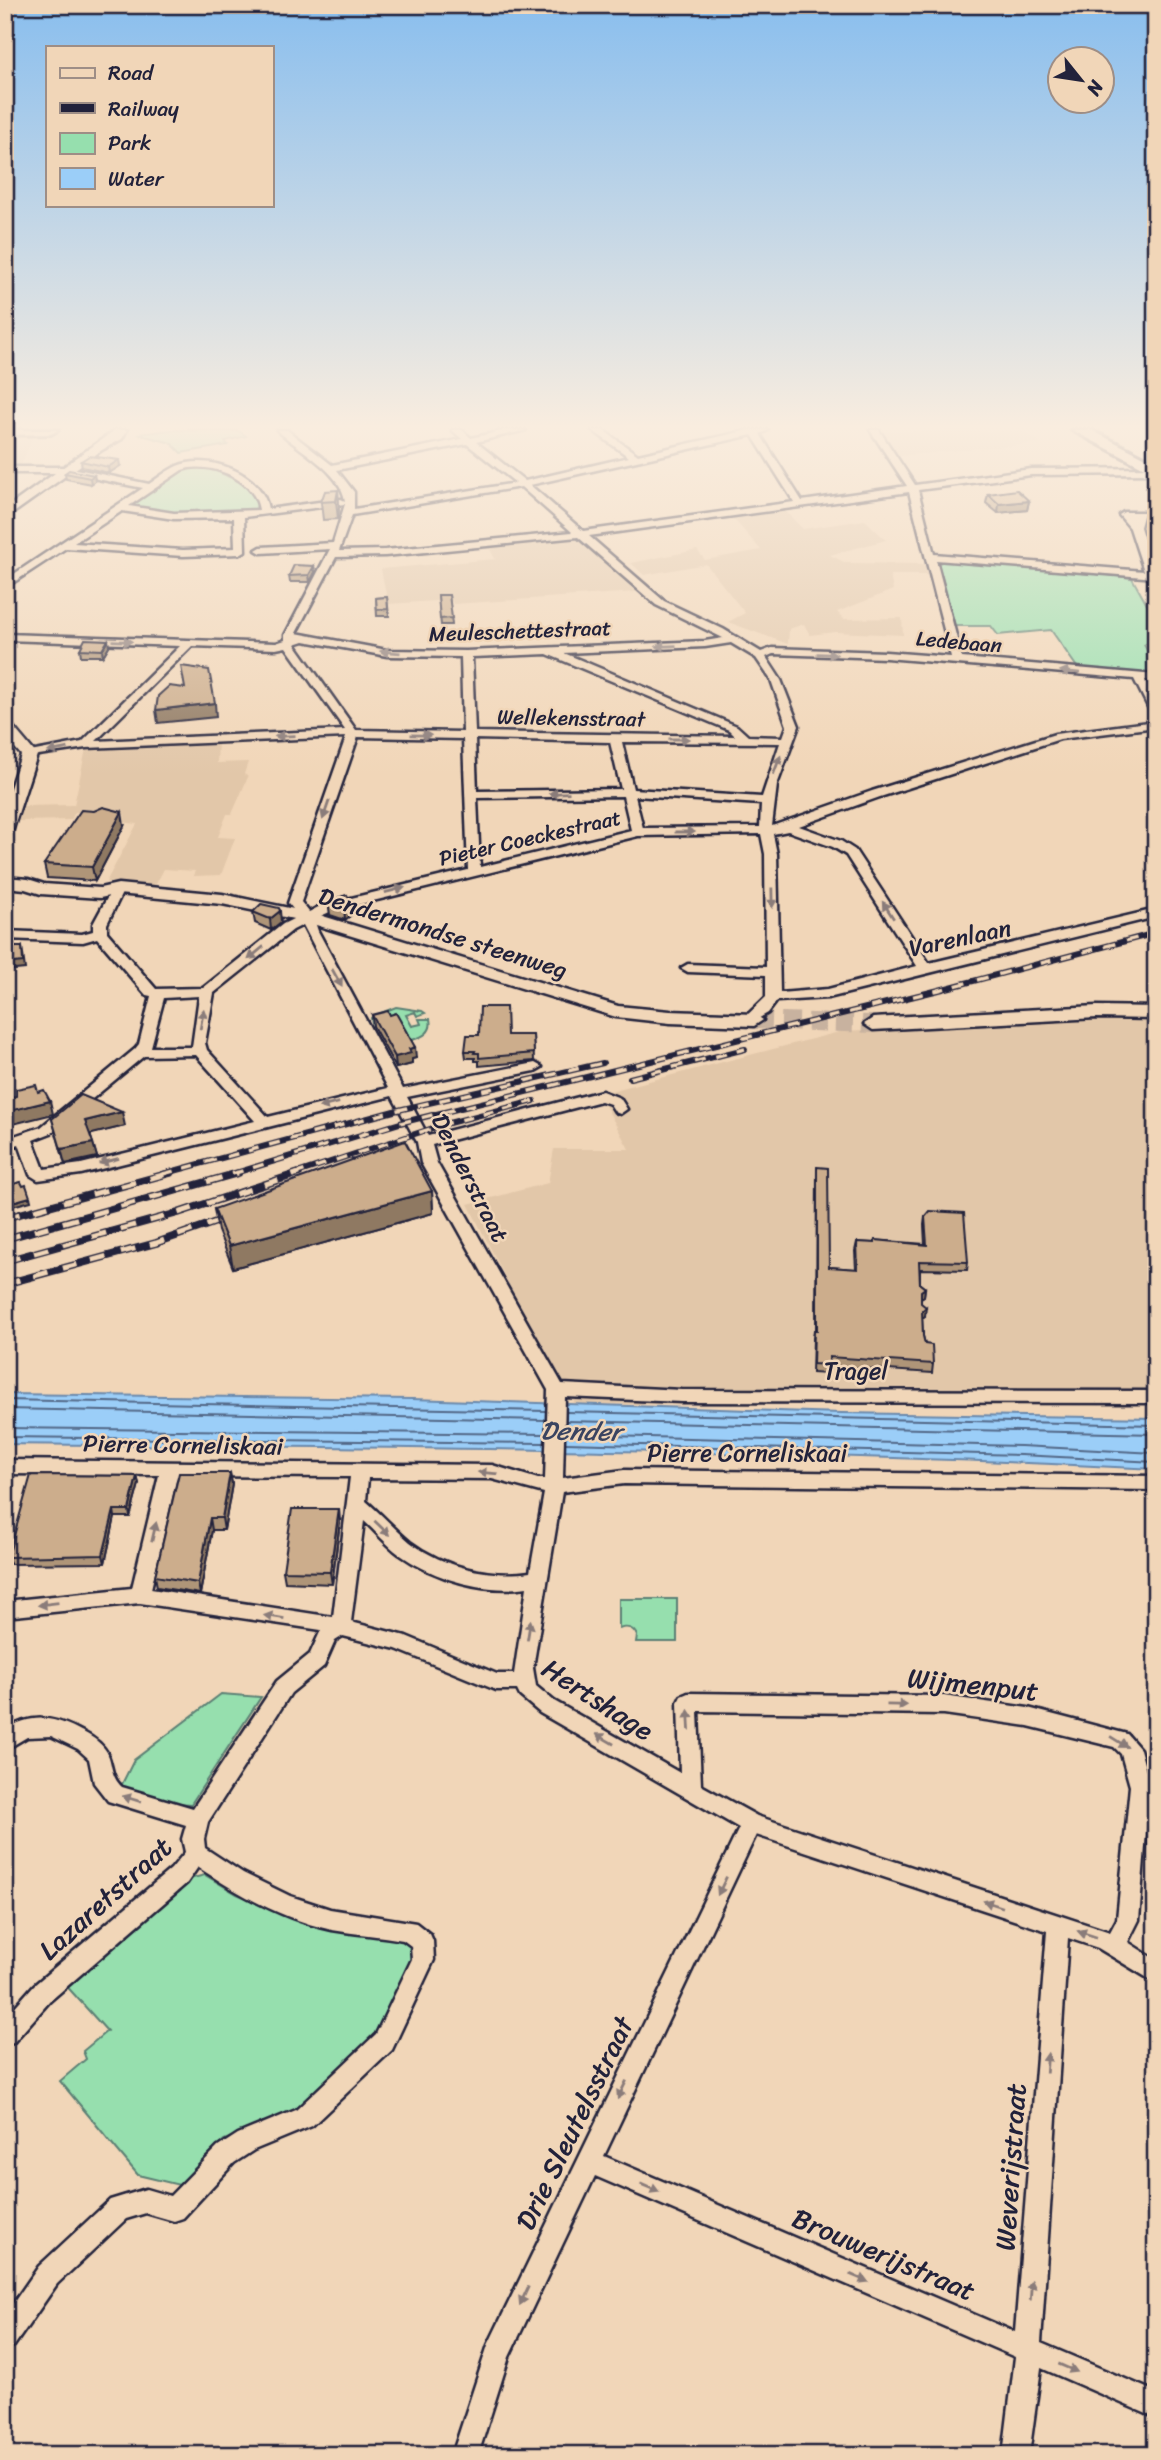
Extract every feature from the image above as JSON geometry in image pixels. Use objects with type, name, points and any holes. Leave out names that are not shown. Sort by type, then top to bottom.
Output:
[{"type":"street","points":[[5,585],[63,545],[192,553],[240,551],[240,545]]},
{"type":"street","points":[[337,545],[290,640],[353,733]]},
{"type":"street","points":[[261,550],[385,553],[470,545]]},
{"type":"street","points":[[593,545],[660,603],[734,639],[760,656],[776,680],[793,726],[771,780],[766,801],[765,826],[771,854],[773,997],[752,1020]]},
{"type":"street","points":[[928,545],[957,661]]},
{"type":"street","points":[[931,557],[996,560],[1096,572],[1153,575],[1142,545]]},
{"type":"street","name":"Meuleschettestraat","points":[[5,638],[276,646],[290,640],[307,638],[387,653],[466,654],[705,644],[734,639]]},
{"type":"street","points":[[86,745],[189,643]]},
{"type":"street","points":[[549,651],[733,728],[744,739]]},
{"type":"street","name":"Ledebaan","points":[[760,656],[772,652],[786,652],[957,661],[1156,678]]},
{"type":"street","points":[[466,654],[474,870]]},
{"type":"street","points":[[1138,677],[1156,711]]},
{"type":"street","name":"Pieter Coeckestraat","points":[[207,992],[288,927],[327,908],[638,832],[768,831],[789,827],[876,794],[1059,736],[1156,724]]},
{"type":"street","points":[[5,726],[29,755],[5,829]]},
{"type":"street","name":"Wellekensstraat","points":[[29,755],[86,745],[353,733],[788,740]]},
{"type":"street","name":"Denderstraat","points":[[353,733],[294,903],[307,917],[311,930],[424,1142],[429,1163],[558,1397]]},
{"type":"street","points":[[615,739],[638,832]]},
{"type":"street","points":[[470,795],[627,792],[766,801]]},
{"type":"street","points":[[789,827],[837,844],[851,853],[925,968]]},
{"type":"street","name":"Dendermondse steenweg","points":[[5,882],[28,884],[41,889],[100,893],[118,889],[222,899],[307,917],[616,1011],[670,1017],[752,1020]]},
{"type":"street","points":[[5,891],[28,884]]},
{"type":"street","points":[[118,889],[100,924],[100,933],[151,992],[207,992],[198,1043],[200,1051],[263,1121]]},
{"type":"street","name":"Varenlaan","points":[[773,997],[799,999],[1029,946],[1156,913]]},
{"type":"street","points":[[5,934],[83,938],[100,933]]},
{"type":"street","points":[[688,968],[772,971]]},
{"type":"street","points":[[5,1144],[26,1139],[46,1129],[139,1052],[146,1044],[158,994]]},
{"type":"street","points":[[873,1024],[1097,1012],[1156,1013]]},
{"type":"street","points":[[139,1052],[200,1051]]},
{"type":"street","points":[[26,1139],[38,1175],[81,1169],[263,1121],[397,1092],[535,1067]]},
{"type":"street","points":[[424,1142],[601,1096],[615,1101],[620,1109]]},
{"type":"street","points":[[524,1682],[523,1668],[555,1477],[558,1397]]},
{"type":"street","name":"Tragel","points":[[558,1397],[1156,1397]]},
{"type":"street","name":"Pierre Corneliskaai","points":[[5,1467],[492,1472],[538,1486],[555,1477],[1156,1483]]},
{"type":"street","points":[[140,1595],[169,1470]]},
{"type":"street","points":[[341,1626],[359,1471]]},
{"type":"street","points":[[357,1503],[405,1548],[438,1567],[470,1577],[518,1581],[538,1578]]},
{"type":"street","name":"Hertshage","points":[[5,1609],[140,1595],[341,1626],[399,1642],[496,1682],[524,1682],[533,1697],[547,1707],[751,1824],[1115,1945],[1156,1972]]},
{"type":"street","name":"Lazaretstraat","points":[[7,2028],[58,1978],[179,1876],[196,1854],[192,1839],[198,1819],[284,1687],[317,1660],[328,1636],[341,1626]]},
{"type":"street","name":"Wijmenput","points":[[691,1788],[688,1702],[944,1705],[1028,1717],[1121,1740],[1130,1749],[1140,1786],[1128,1920],[1115,1945]]},
{"type":"street","points":[[6,1740],[24,1730],[53,1727],[85,1743],[98,1755],[104,1783],[116,1794],[198,1819]]},
{"type":"street","name":"Drie Sleutelsstraat","points":[[465,2455],[497,2354],[587,2161],[751,1824]]},
{"type":"street","points":[[5,2337],[48,2275],[119,2209],[146,2201],[174,2209],[226,2155],[246,2142],[304,2118],[384,2042],[424,1960],[422,1941],[408,1930],[330,1919],[286,1905],[235,1880],[196,1854]]},
{"type":"street","name":"Weverijstraat","points":[[1016,2455],[1029,2351],[1058,1925]]},
{"type":"street","name":"Brouwerijstraat","points":[[587,2161],[1156,2405]]},
{"type":"shaded area","points":[[488,545],[584,545],[636,592],[453,604],[451,600],[388,604],[381,569],[495,559]]},
{"type":"shaded area","points":[[756,545],[868,545],[830,555],[846,563],[924,564],[928,575],[890,575],[893,590],[837,612],[844,619],[902,618],[903,635],[835,632],[810,635],[804,624],[789,629],[788,644],[728,622],[745,613],[706,564],[644,575],[631,563],[697,550],[705,560],[761,550]]},
{"type":"shaded area","points":[[218,742],[217,763],[248,762],[244,774],[248,777],[232,814],[227,814],[218,837],[235,838],[221,875],[193,876],[195,871],[164,869],[155,886],[106,882],[137,824],[122,822],[125,815],[75,812],[71,820],[18,821],[23,806],[74,805],[86,749]]},
{"type":"shaded area","points":[[1100,1018],[1156,1019],[1156,1398],[576,1405],[549,1363],[468,1204],[548,1183],[554,1149],[629,1149],[599,1094],[843,1031]]},
{"type":"shaded area","points":[[1156,1717],[1156,1802],[1151,1799],[1142,1750]]},
{"type":"green space","points":[[949,560],[1001,562],[1132,578],[1156,621],[1156,639],[1144,645],[1156,665],[1156,675],[1079,670],[1051,630],[998,635],[991,626],[955,626],[938,563]]},
{"type":"green space","points":[[396,1007],[425,1013],[417,1016],[415,1012],[406,1015],[412,1026],[421,1024],[419,1019],[430,1019],[429,1031],[412,1040],[397,1020],[373,1026],[373,1016]]},
{"type":"green space","points":[[619,1599],[677,1599],[677,1642],[636,1642],[637,1636],[632,1629],[619,1629]]},
{"type":"green space","points":[[221,1694],[261,1697],[191,1804],[161,1802],[120,1788],[134,1760]]},
{"type":"green space","points":[[205,1875],[237,1894],[287,1915],[400,1936],[411,1944],[415,1961],[377,2041],[299,2111],[224,2140],[179,2185],[138,2175],[60,2081],[86,2059],[83,2051],[107,2031],[63,1982],[189,1879]]},
{"type":"water","name":"Dender","points":[[5,1394],[412,1399],[842,1413],[1156,1418],[1156,1469],[725,1453],[5,1444]]},
{"type":"building","points":[[294,565],[314,566],[309,575],[289,576]]},
{"type":"building","points":[[438,595],[449,595],[452,618],[440,619]]},
{"type":"building","points":[[387,597],[388,609],[377,610],[376,598]]},
{"type":"building","points":[[85,639],[108,640],[102,650],[80,649]]},
{"type":"building","points":[[181,666],[209,670],[215,703],[156,710],[158,696],[169,686],[185,688]]},
{"type":"building","points":[[103,807],[122,812],[92,867],[44,864],[81,810],[94,811]]},
{"type":"building","points":[[347,895],[350,900],[344,905],[328,901]]},
{"type":"building","points":[[261,904],[279,908],[280,911],[270,919],[253,912]]},
{"type":"building","points":[[5,947],[22,947],[23,962],[5,964]]},
{"type":"building","points":[[480,1007],[506,1007],[507,1035],[533,1035],[534,1053],[479,1058],[479,1053],[474,1053],[475,1051],[465,1051],[467,1035],[479,1035]]},
{"type":"building","points":[[388,1011],[390,1015],[396,1013],[415,1047],[409,1049],[411,1053],[395,1057],[372,1015]]},
{"type":"building","points":[[36,1085],[38,1092],[44,1090],[50,1101],[5,1112],[5,1098],[16,1096],[16,1089]]},
{"type":"building","points":[[81,1095],[122,1112],[85,1121],[93,1143],[61,1149],[52,1119]]},
{"type":"building","points":[[405,1141],[432,1191],[229,1246],[214,1209]]},
{"type":"building","points":[[817,1167],[828,1168],[829,1267],[858,1269],[857,1242],[875,1243],[875,1240],[927,1245],[925,1217],[930,1211],[964,1213],[968,1262],[919,1261],[920,1284],[925,1288],[921,1291],[921,1303],[926,1307],[922,1311],[923,1336],[925,1344],[932,1345],[933,1364],[829,1357],[829,1365],[813,1364],[814,1330],[817,1330]]},
{"type":"building","points":[[21,1182],[23,1186],[26,1185],[30,1197],[5,1204],[5,1186]]},
{"type":"building","points":[[179,1473],[230,1473],[222,1518],[210,1518],[198,1583],[155,1576]]},
{"type":"building","points":[[31,1475],[137,1476],[129,1510],[114,1510],[103,1555],[8,1557]]},
{"type":"building","points":[[292,1509],[339,1509],[330,1572],[283,1571]]},
{"type":"tunnel","points":[[754,1020],[873,1024]]},
{"type":"railway","points":[[232,1174],[400,1123],[939,990],[1156,933]]},
{"type":"railway","points":[[630,1078],[745,1049]]},
{"type":"railway","points":[[163,1174],[394,1111],[603,1063]]},
{"type":"railway","points":[[294,1174],[445,1124],[534,1101]]},
{"type":"railway","points":[[5,1218],[170,1173]]},
{"type":"railway","points":[[5,1239],[238,1173]]},
{"type":"railway","points":[[5,1261],[178,1213],[299,1173]]},
{"type":"railway","points":[[5,1284],[156,1243],[233,1216]]}]
